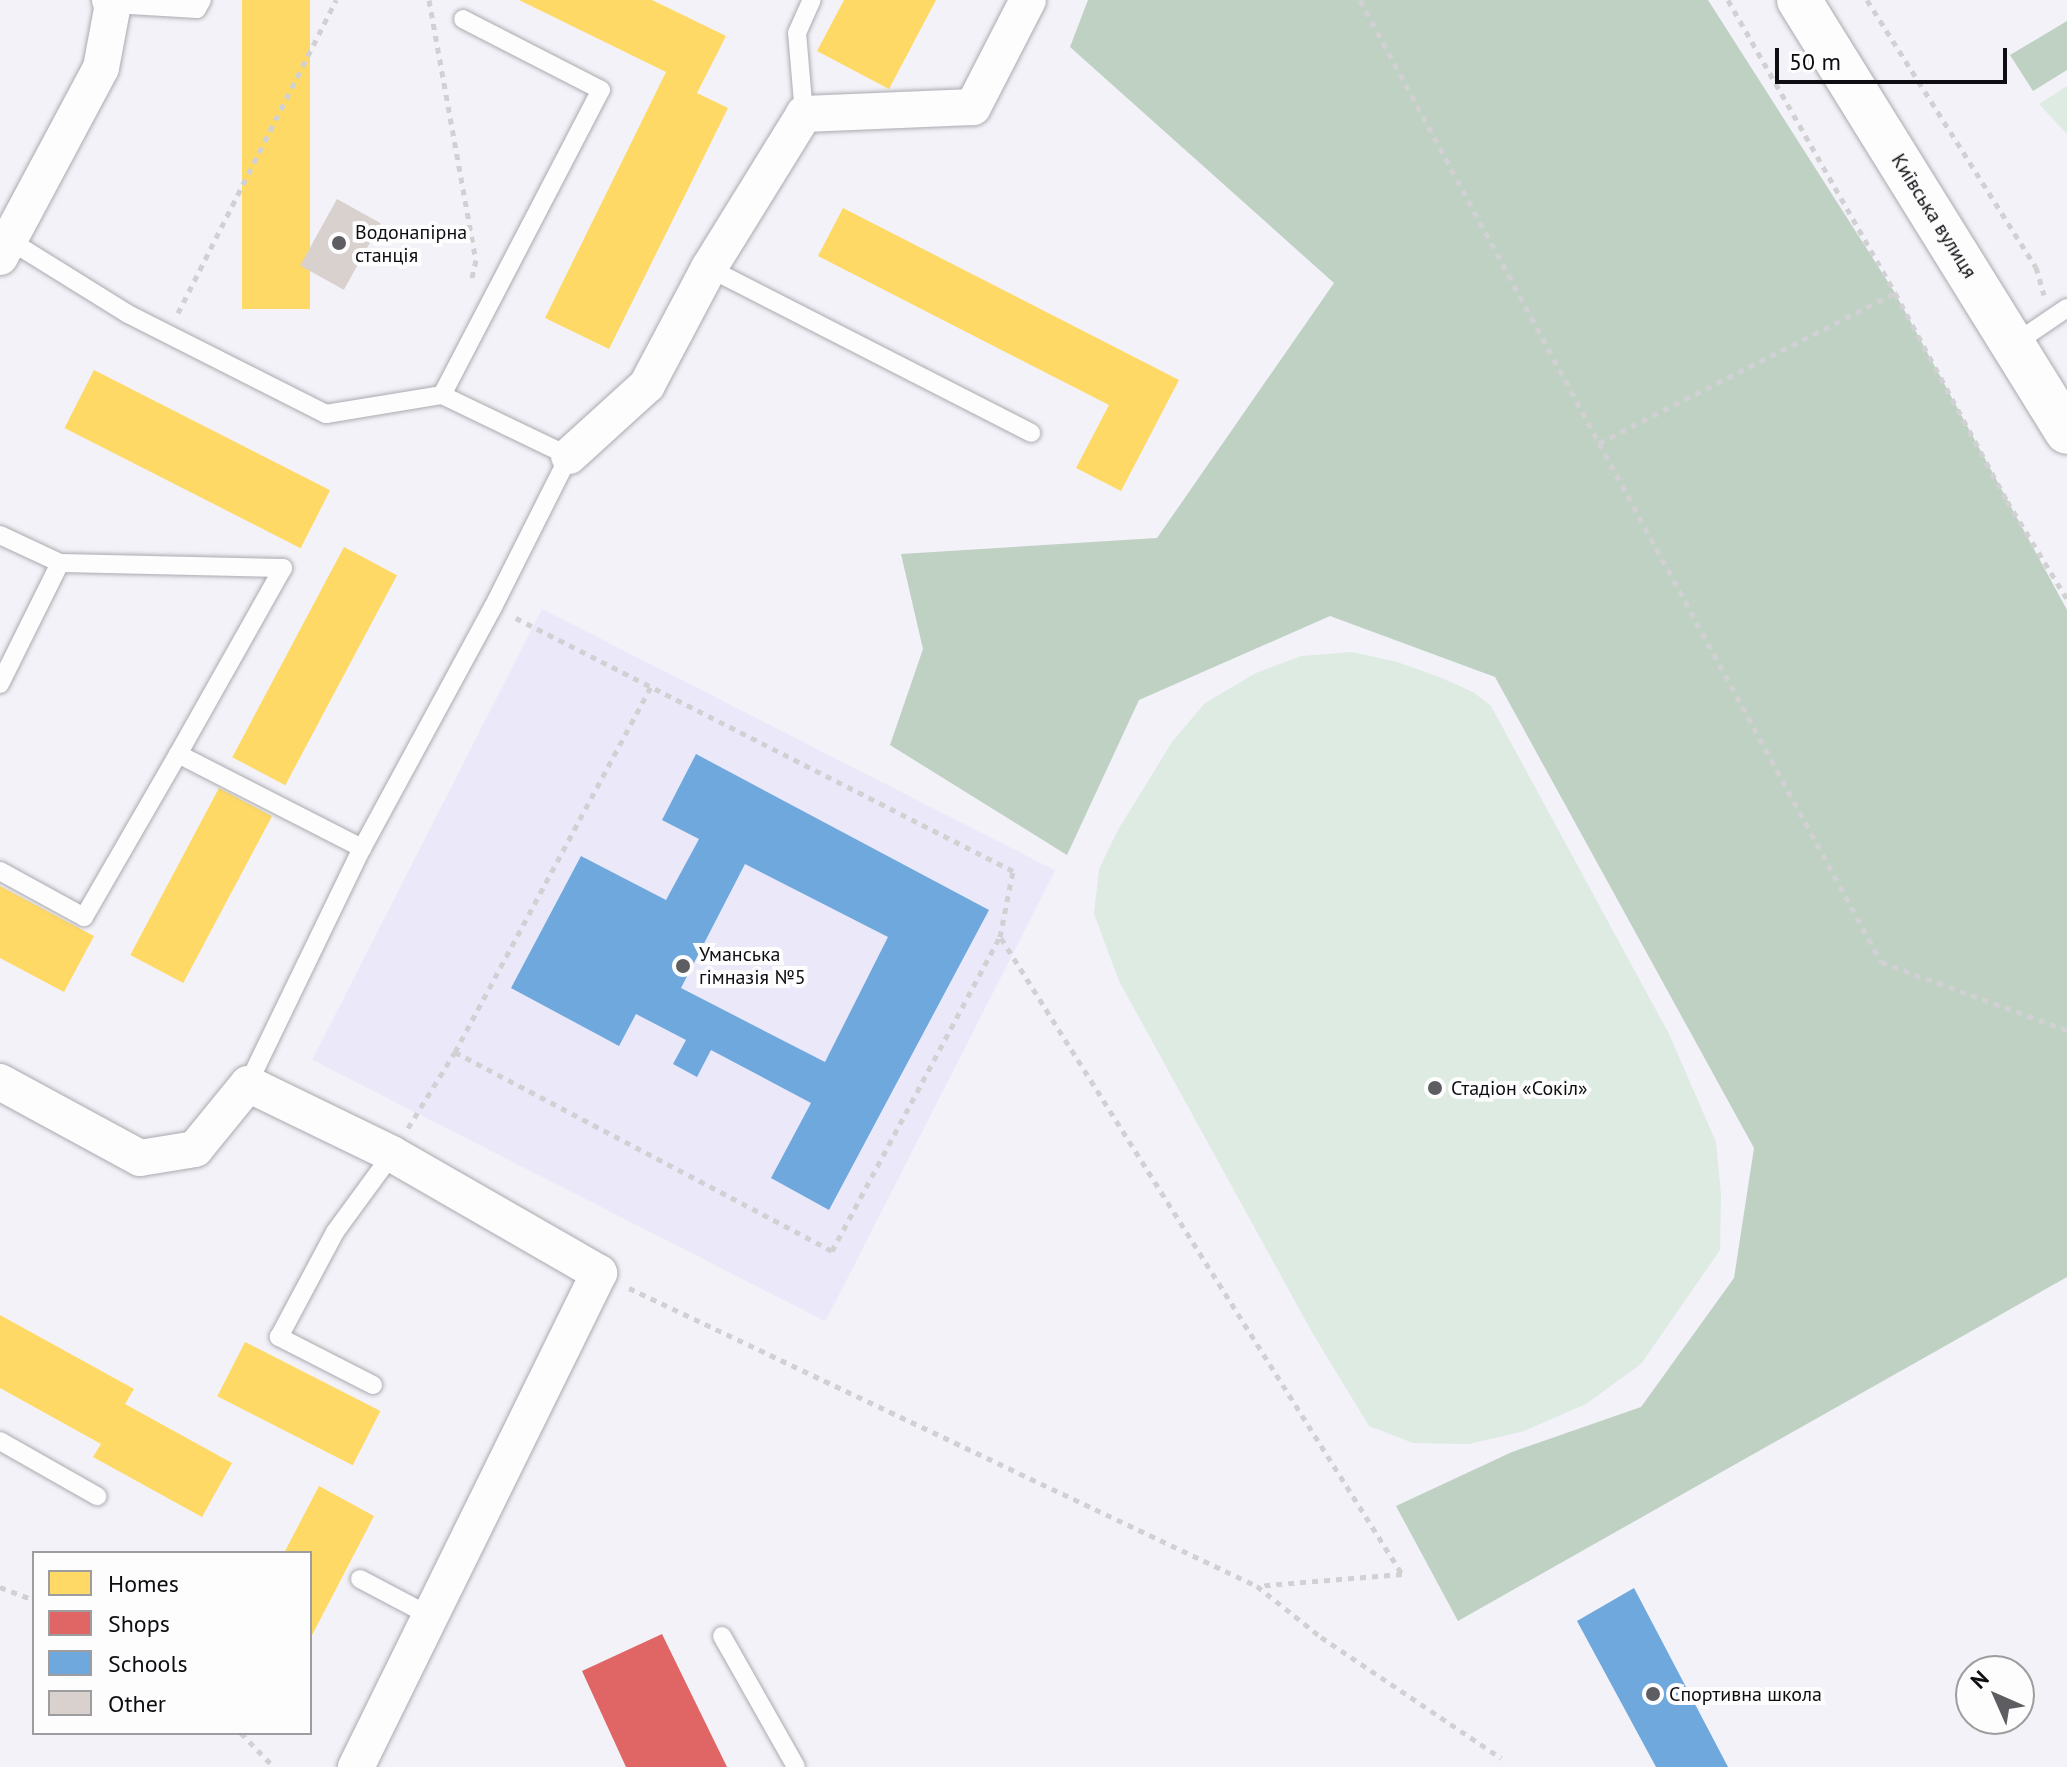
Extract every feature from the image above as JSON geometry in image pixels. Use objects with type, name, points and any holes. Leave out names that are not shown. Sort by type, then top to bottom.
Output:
[{"type":"main road","name":"Київська вулиця","points":[[1799,0],[2067,432]]},
{"type":"street","points":[[569,456],[647,385],[709,268],[804,114],[973,107],[1028,0]]},
{"type":"street","points":[[4,248],[101,68],[112,2]]},
{"type":"street","points":[[0,1082],[140,1158],[195,1149],[248,1084],[392,1154],[599,1273],[356,1767]]},
{"type":"lane","points":[[112,2],[197,9],[202,0]]},
{"type":"lane","points":[[804,114],[797,33],[812,0]]},
{"type":"lane","points":[[442,395],[601,90],[463,19]]},
{"type":"lane","points":[[4,248],[326,414],[442,395],[569,456],[493,607],[362,848],[248,1084]]},
{"type":"lane","points":[[709,268],[1031,433]]},
{"type":"lane","points":[[2014,344],[2059,314]]},
{"type":"lane","points":[[0,535],[60,563],[283,568],[84,917],[0,871]]},
{"type":"lane","points":[[0,684],[60,563]]},
{"type":"lane","points":[[178,754],[362,848]]},
{"type":"lane","points":[[373,1385],[279,1337],[335,1232],[392,1154]]},
{"type":"lane","points":[[0,1441],[97,1496]]},
{"type":"lane","points":[[360,1579],[432,1617]]},
{"type":"lane","points":[[722,1636],[796,1767]]},
{"type":"path","points":[[168,333],[336,0]]},
{"type":"path","points":[[429,0],[476,260],[469,290]]},
{"type":"path","points":[[1360,0],[1881,962],[2067,1030]]},
{"type":"path","points":[[1728,0],[1895,293],[2007,501],[2067,599]]},
{"type":"path","points":[[1867,0],[2036,267],[2059,314]]},
{"type":"path","points":[[1599,443],[1895,293]]},
{"type":"path","points":[[455,1052],[832,1251],[1000,937],[1013,871],[493,607]]},
{"type":"path","points":[[392,1154],[455,1052],[651,687]]},
{"type":"path","points":[[1000,937],[1402,1574],[1257,1586]]},
{"type":"path","points":[[599,1273],[1257,1586],[1321,1637],[1501,1758]]},
{"type":"path","points":[[0,1587],[32,1599]]},
{"type":"path","points":[[243,1735],[274,1767]]},
{"type":"shaded area","points":[[2067,86],[2067,134],[2039,104]]},
{"type":"shaded area","name":"Уманська гімназія №5","points":[[542,609],[1055,870],[826,1321],[312,1060]]},
{"type":"shaded area","name":"Стадіон «Сокіл»","points":[[1352,652],[1397,662],[1439,677],[1473,692],[1491,706],[1669,1034],[1716,1142],[1721,1194],[1720,1250],[1641,1364],[1586,1404],[1524,1431],[1469,1444],[1413,1443],[1369,1426],[1313,1334],[1119,981],[1094,914],[1099,869],[1118,830],[1172,742],[1205,703],[1256,673],[1301,656]]},
{"type":"green space","points":[[1088,0],[1708,0],[1895,293],[2067,610],[2067,1277],[1458,1621],[1396,1506],[1512,1452],[1641,1407],[1734,1278],[1754,1148],[1495,677],[1330,616],[1139,700],[1067,855],[890,745],[923,649],[901,554],[1157,538],[1334,283],[1070,47]]},
{"type":"green space","points":[[2067,21],[2067,70],[2033,91],[2010,55]]},
{"type":"building: Homes","points":[[242,0],[310,0],[310,309],[242,309]]},
{"type":"building: Homes","points":[[519,0],[652,0],[726,36],[697,93],[728,108],[609,349],[545,318],[666,72]]},
{"type":"building: Homes","points":[[844,0],[936,0],[889,89],[817,51]]},
{"type":"building: Homes","points":[[843,208],[1179,380],[1121,491],[1076,468],[1109,405],[818,256]]},
{"type":"building: Homes","points":[[94,370],[330,490],[301,548],[64,428]]},
{"type":"building: Homes","points":[[344,547],[397,575],[285,785],[232,757]]},
{"type":"building: Homes","points":[[219,788],[272,816],[183,983],[130,955]]},
{"type":"building: Homes","points":[[0,886],[94,936],[64,992],[0,958]]},
{"type":"building: Homes","points":[[0,1315],[134,1389],[125,1404],[232,1463],[202,1517],[93,1457],[101,1444],[0,1388]]},
{"type":"building: Homes","points":[[245,1342],[380,1411],[353,1465],[217,1396]]},
{"type":"building: Homes","points":[[319,1486],[374,1516],[312,1635],[312,1551],[285,1551]]},
{"type":"building: Shops","points":[[662,1634],[727,1767],[626,1767],[582,1671]]},
{"type":"building: Schools","points":[[696,754],[989,910],[829,1210],[771,1178],[811,1103],[711,1050],[697,1077],[673,1064],[686,1040],[636,1014],[619,1046],[511,988],[581,856],[666,900],[699,839],[662,820]],"holes":[[[745,864],[888,937],[825,1062],[681,988]]]},
{"type":"building: Schools","name":"Спортивна школа","points":[[1634,1588],[1728,1767],[1656,1767],[1577,1621]]},
{"type":"building: Other","name":"Водонапірна станція","points":[[337,199],[381,223],[344,290],[300,265]]},
{"type":"place","name":"Водонапірна станція","points":[[339,243]]},
{"type":"place","name":"Уманська гімназія №5","points":[[683,966]]},
{"type":"place","name":"Стадіон «Сокіл»","points":[[1435,1088]]},
{"type":"place","name":"Спортивна школа","points":[[1653,1694]]}]
